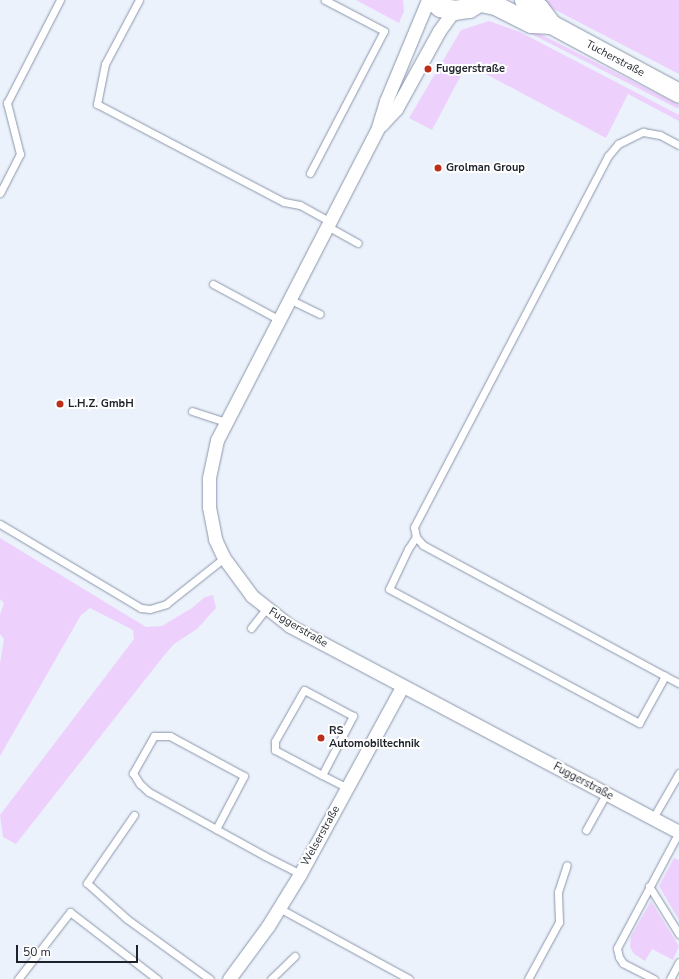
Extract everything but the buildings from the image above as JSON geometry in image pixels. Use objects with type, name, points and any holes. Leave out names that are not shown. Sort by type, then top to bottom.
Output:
[{"type":"main road","points":[[432,0],[440,7],[454,10],[469,8],[481,1]]},
{"type":"main road","name":"Tucherstraße","points":[[524,0],[539,8],[551,24],[679,93]]},
{"type":"main road","name":"Tucherstraße","points":[[481,1],[494,5],[531,23],[551,24]]},
{"type":"street","name":"Fuggerstraße","points":[[428,0],[386,101],[378,128],[225,422],[213,453],[209,485],[211,521],[224,558],[241,584],[266,609],[290,626],[402,687],[679,832]]},
{"type":"street","name":"Fuggerstraße","points":[[378,128],[396,109],[439,31],[454,10]]},
{"type":"street","name":"Welserstraße","points":[[229,979],[279,908],[300,874],[402,687]]},
{"type":"lane","points":[[0,193],[20,154],[7,103],[60,0]]},
{"type":"lane","points":[[139,0],[105,64],[96,104],[284,202],[300,205],[358,243]]},
{"type":"lane","points":[[310,173],[384,31],[325,0]]},
{"type":"lane","points":[[679,144],[660,135],[643,132],[618,144],[608,156],[414,527],[416,537],[423,545],[679,683]]},
{"type":"lane","points":[[213,284],[278,319]]},
{"type":"lane","points":[[289,299],[320,314]]},
{"type":"lane","points":[[192,410],[225,422]]},
{"type":"lane","points":[[0,524],[141,608],[150,609],[166,604],[224,558]]},
{"type":"lane","points":[[416,537],[408,549],[389,589],[639,723],[666,676]]},
{"type":"lane","points":[[251,628],[266,609]]},
{"type":"lane","points":[[322,775],[353,716],[304,690],[275,741],[275,750],[322,775],[347,788]]},
{"type":"lane","points":[[216,829],[244,776],[170,736],[154,736],[133,773],[140,784],[149,792],[216,829],[300,874]]},
{"type":"lane","points":[[653,818],[679,773]]},
{"type":"lane","points":[[586,830],[606,794]]},
{"type":"lane","points":[[134,815],[87,883],[127,919],[210,979]]},
{"type":"lane","points":[[654,979],[623,962],[618,957],[617,948],[679,832]]},
{"type":"lane","points":[[528,979],[559,922],[558,892],[567,865]]},
{"type":"lane","points":[[649,886],[679,934]]},
{"type":"lane","points":[[279,908],[409,979]]},
{"type":"lane","points":[[18,979],[70,912],[157,979]]},
{"type":"lane","points":[[271,979],[295,956]]},
{"type":"lane","points":[[670,979],[679,962]]},
{"type":"shaded area","points":[[356,0],[403,0],[404,11],[399,23]]},
{"type":"shaded area","points":[[536,0],[679,0],[679,74]]},
{"type":"shaded area","points":[[507,17],[679,105],[678,109],[505,21]]},
{"type":"shaded area","points":[[489,21],[520,32],[679,115],[679,121],[628,94],[606,138],[467,64],[432,130],[409,118],[461,30]]},
{"type":"shaded area","points":[[0,538],[146,627],[162,626],[192,608],[205,597],[213,595],[216,608],[197,629],[174,644],[162,658],[16,844],[3,837],[0,815],[134,639],[133,630],[90,608],[81,615],[0,756],[0,663],[4,639],[0,634],[0,615],[4,603],[0,599]]},
{"type":"shaded area","points":[[674,858],[679,860],[679,920],[659,886]]},
{"type":"shaded area","points":[[651,901],[679,946],[673,960],[652,949],[645,961],[634,954],[630,947],[631,936]]},
{"type":"place","name":"Fuggerstraße","points":[[428,69]]},
{"type":"place","name":"Grolman Group","points":[[438,168]]},
{"type":"place","name":"L.H.Z. GmbH","points":[[60,404]]},
{"type":"place","name":"RS Automobiltechnik","points":[[321,738]]}]
